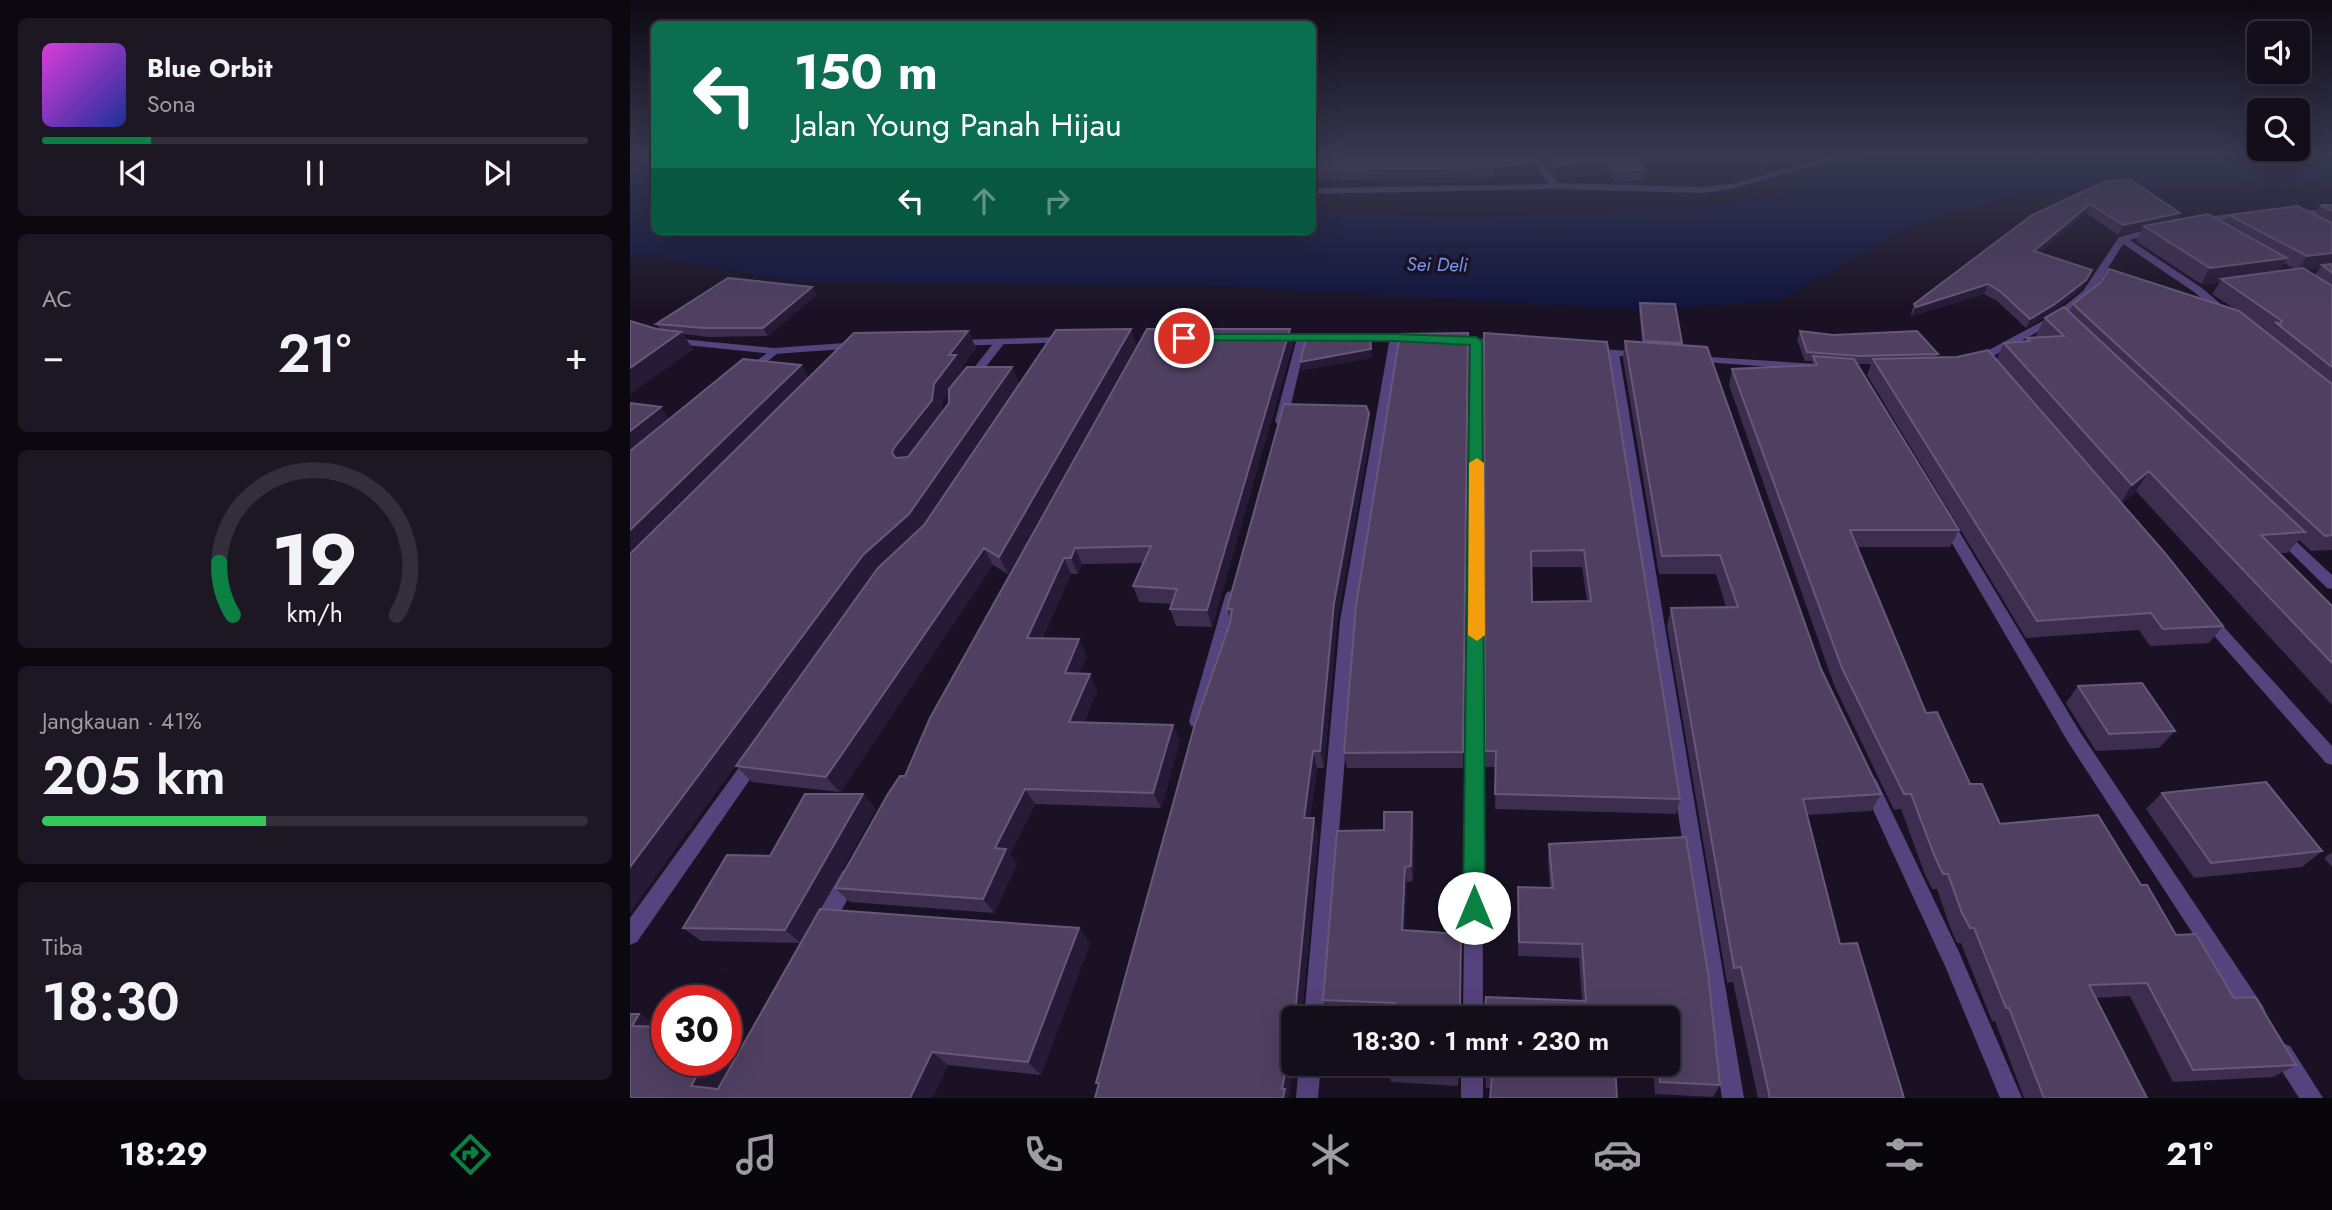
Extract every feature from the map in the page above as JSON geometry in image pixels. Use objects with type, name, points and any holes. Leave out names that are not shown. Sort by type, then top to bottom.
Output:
[{"type":"street","points":[[2287,212],[2309,224]]},
{"type":"street","points":[[2273,213],[2332,213]]},
{"type":"street","points":[[1961,365],[1988,365],[2061,323],[2087,293],[2122,239],[2185,223],[2260,214]]},
{"type":"street","points":[[2185,223],[2219,233]]},
{"type":"street","points":[[2122,239],[2198,290],[2239,324]]},
{"type":"street","points":[[2198,290],[2210,288]]},
{"type":"street","points":[[657,337],[721,348],[774,351],[865,345],[839,364]]},
{"type":"street","points":[[1265,337],[1422,339]]},
{"type":"street","points":[[1315,1006],[1349,621],[1395,337]]},
{"type":"street","points":[[1277,436],[1303,338]]},
{"type":"street","points":[[1436,339],[1517,345]]},
{"type":"street","points":[[948,344],[1054,346],[1083,340]]},
{"type":"street","points":[[1473,1006],[1476,341]]},
{"type":"street","points":[[957,396],[999,343]]},
{"type":"street","points":[[1572,349],[1655,356]]},
{"type":"street","points":[[733,385],[774,351]]},
{"type":"street","points":[[1613,352],[1733,1098]]},
{"type":"street","points":[[1683,358],[1713,367],[1829,368]]},
{"type":"street","points":[[1940,512],[2074,737],[2312,1098]]},
{"type":"street","points":[[2273,527],[2332,584]]},
{"type":"street","points":[[1192,740],[1236,582]]},
{"type":"street","points":[[2194,603],[2332,758]]},
{"type":"street","points":[[630,935],[764,746]]},
{"type":"street","points":[[1865,773],[1952,959],[2011,1098]]},
{"type":"street","points":[[811,947],[857,863]]},
{"type":"street","points":[[830,912],[856,914]]},
{"type":"street","points":[[1307,1098],[1309,1076]]},
{"type":"street","points":[[1472,1076],[1472,1098]]},
{"type":"water","name":"Sei Deli","points":[[630,206],[651,206],[651,235],[1316,235],[1316,209],[1455,218],[1695,206],[1972,206],[1904,230],[1778,301],[1643,310],[1223,286],[799,282],[630,253]]},
{"type":"building","points":[[2051,206],[2087,206],[2034,251],[2092,270],[2086,280],[2030,319],[2001,292],[1988,284],[1916,307],[1914,304],[2032,215]]},
{"type":"building","points":[[2094,206],[2170,206],[2180,213],[2123,225]]},
{"type":"building","points":[[2297,206],[2332,223],[2332,253],[2307,256],[2229,215]]},
{"type":"building","points":[[2208,214],[2287,258],[2210,268],[2144,226]]},
{"type":"building","points":[[2332,264],[2332,273],[2322,265]]},
{"type":"building","points":[[2303,268],[2332,286],[2332,367],[2275,322],[2280,324],[2282,321],[2221,279]]},
{"type":"building","points":[[2109,269],[2239,311],[2332,384],[2332,535],[2325,536],[2073,304],[2100,283]]},
{"type":"building","points":[[728,278],[812,287],[763,328],[704,328],[656,324]]},
{"type":"building","points":[[1640,303],[1675,304],[1682,343],[1644,341]]},
{"type":"building","points":[[2064,307],[2305,532],[2261,535],[2332,606],[2332,663],[2149,471],[2132,485],[2004,343],[2030,341],[2027,338],[2064,336],[2045,318]]},
{"type":"building","points":[[630,321],[657,329],[681,332],[630,368]]},
{"type":"building","points":[[1131,329],[999,557],[984,548],[826,777],[736,766],[878,568],[924,525],[1056,330]]},
{"type":"building","points":[[1147,329],[1290,329],[1207,610],[1170,609],[1177,589],[1133,586],[1151,546],[1075,548],[1071,558],[1064,558],[1027,638],[1079,639],[1065,673],[1090,674],[1069,722],[1173,725],[1153,793],[1025,789],[995,848],[1006,849],[983,899],[835,888],[888,794],[900,776],[905,776],[930,718]]},
{"type":"building","points":[[968,331],[949,355],[956,355],[934,384],[932,400],[894,448],[892,453],[896,458],[908,457],[949,403],[949,389],[967,367],[1012,367],[909,514],[863,555],[630,867],[630,554],[854,333]]},
{"type":"building","points":[[1800,331],[1833,335],[1917,331],[1938,354],[1858,356],[1807,352]]},
{"type":"building","points":[[1468,333],[1463,752],[1344,753],[1356,605],[1400,334]]},
{"type":"building","points":[[1484,333],[1607,342],[1680,799],[1495,794],[1496,751],[1485,751]],"holes":[[[1584,550],[1591,601],[1532,602],[1531,551]]]},
{"type":"building","points":[[1370,335],[1371,349],[1300,362],[1307,336]]},
{"type":"building","points":[[1625,341],[1707,347],[1821,669],[1881,794],[1803,799],[1840,944],[1857,943],[1904,1098],[1770,1098],[1741,967],[1734,968],[1671,608],[1738,607],[1720,555],[1662,556]]},
{"type":"building","points":[[1988,350],[2164,552],[2223,626],[2163,629],[2151,613],[2037,621],[1873,359],[1957,357]]},
{"type":"building","points":[[1813,356],[1854,359],[1959,530],[1850,530],[1926,713],[1937,712],[1970,784],[1982,784],[2000,824],[2098,815],[2141,885],[2147,885],[2176,935],[2196,934],[2234,998],[2255,997],[2296,1065],[2193,1070],[2147,983],[2089,985],[2147,1098],[2044,1098],[1974,928],[1970,928],[1948,874],[1943,874],[1935,857],[1911,794],[1904,794],[1842,668],[1732,369],[1817,365]]},
{"type":"building","points":[[743,359],[801,365],[630,530],[630,451]]},
{"type":"building","points":[[630,403],[661,407],[630,431]]},
{"type":"building","points":[[1284,404],[1366,406],[1369,413],[1334,603],[1320,751],[1313,751],[1304,818],[1314,818],[1296,1004],[1298,1006],[1281,1006],[1281,1076],[1285,1076],[1282,1089],[1285,1089],[1283,1098],[1095,1098],[1099,1083],[1096,1083],[1195,724],[1230,623],[1232,609],[1227,609]]},
{"type":"building","points":[[2142,683],[2175,731],[2109,734],[2078,686]]},
{"type":"building","points":[[2266,782],[2322,851],[2211,863],[2162,793]]},
{"type":"building","points":[[805,794],[863,794],[785,930],[683,928],[727,855],[770,856]]},
{"type":"building","points":[[1384,812],[1412,812],[1411,866],[1405,867],[1402,930],[1461,934],[1461,1006],[1395,1006],[1395,1003],[1323,1000],[1337,831],[1384,830]]},
{"type":"building","points":[[1686,837],[1708,973],[1720,1085],[1660,1082],[1660,1076],[1680,1076],[1680,1006],[1485,1006],[1486,997],[1586,1001],[1582,944],[1519,942],[1518,887],[1553,888],[1549,844]]},
{"type":"building","points":[[820,909],[1079,928],[1028,1062],[932,1052],[910,1098],[630,1098],[630,1014],[639,1014],[632,1026],[651,1027],[651,1076],[697,1076],[691,1086],[718,1089],[725,1076],[742,1076],[742,1047]]},
{"type":"building","points":[[1486,1076],[1616,1076],[1617,1098],[1490,1098],[1492,1077]]},
{"type":"slow traffic","points":[[1477,463],[1477,635]]},
{"type":"route","points":[[1184,338],[1395,337],[1476,341],[1474,908]]}]
